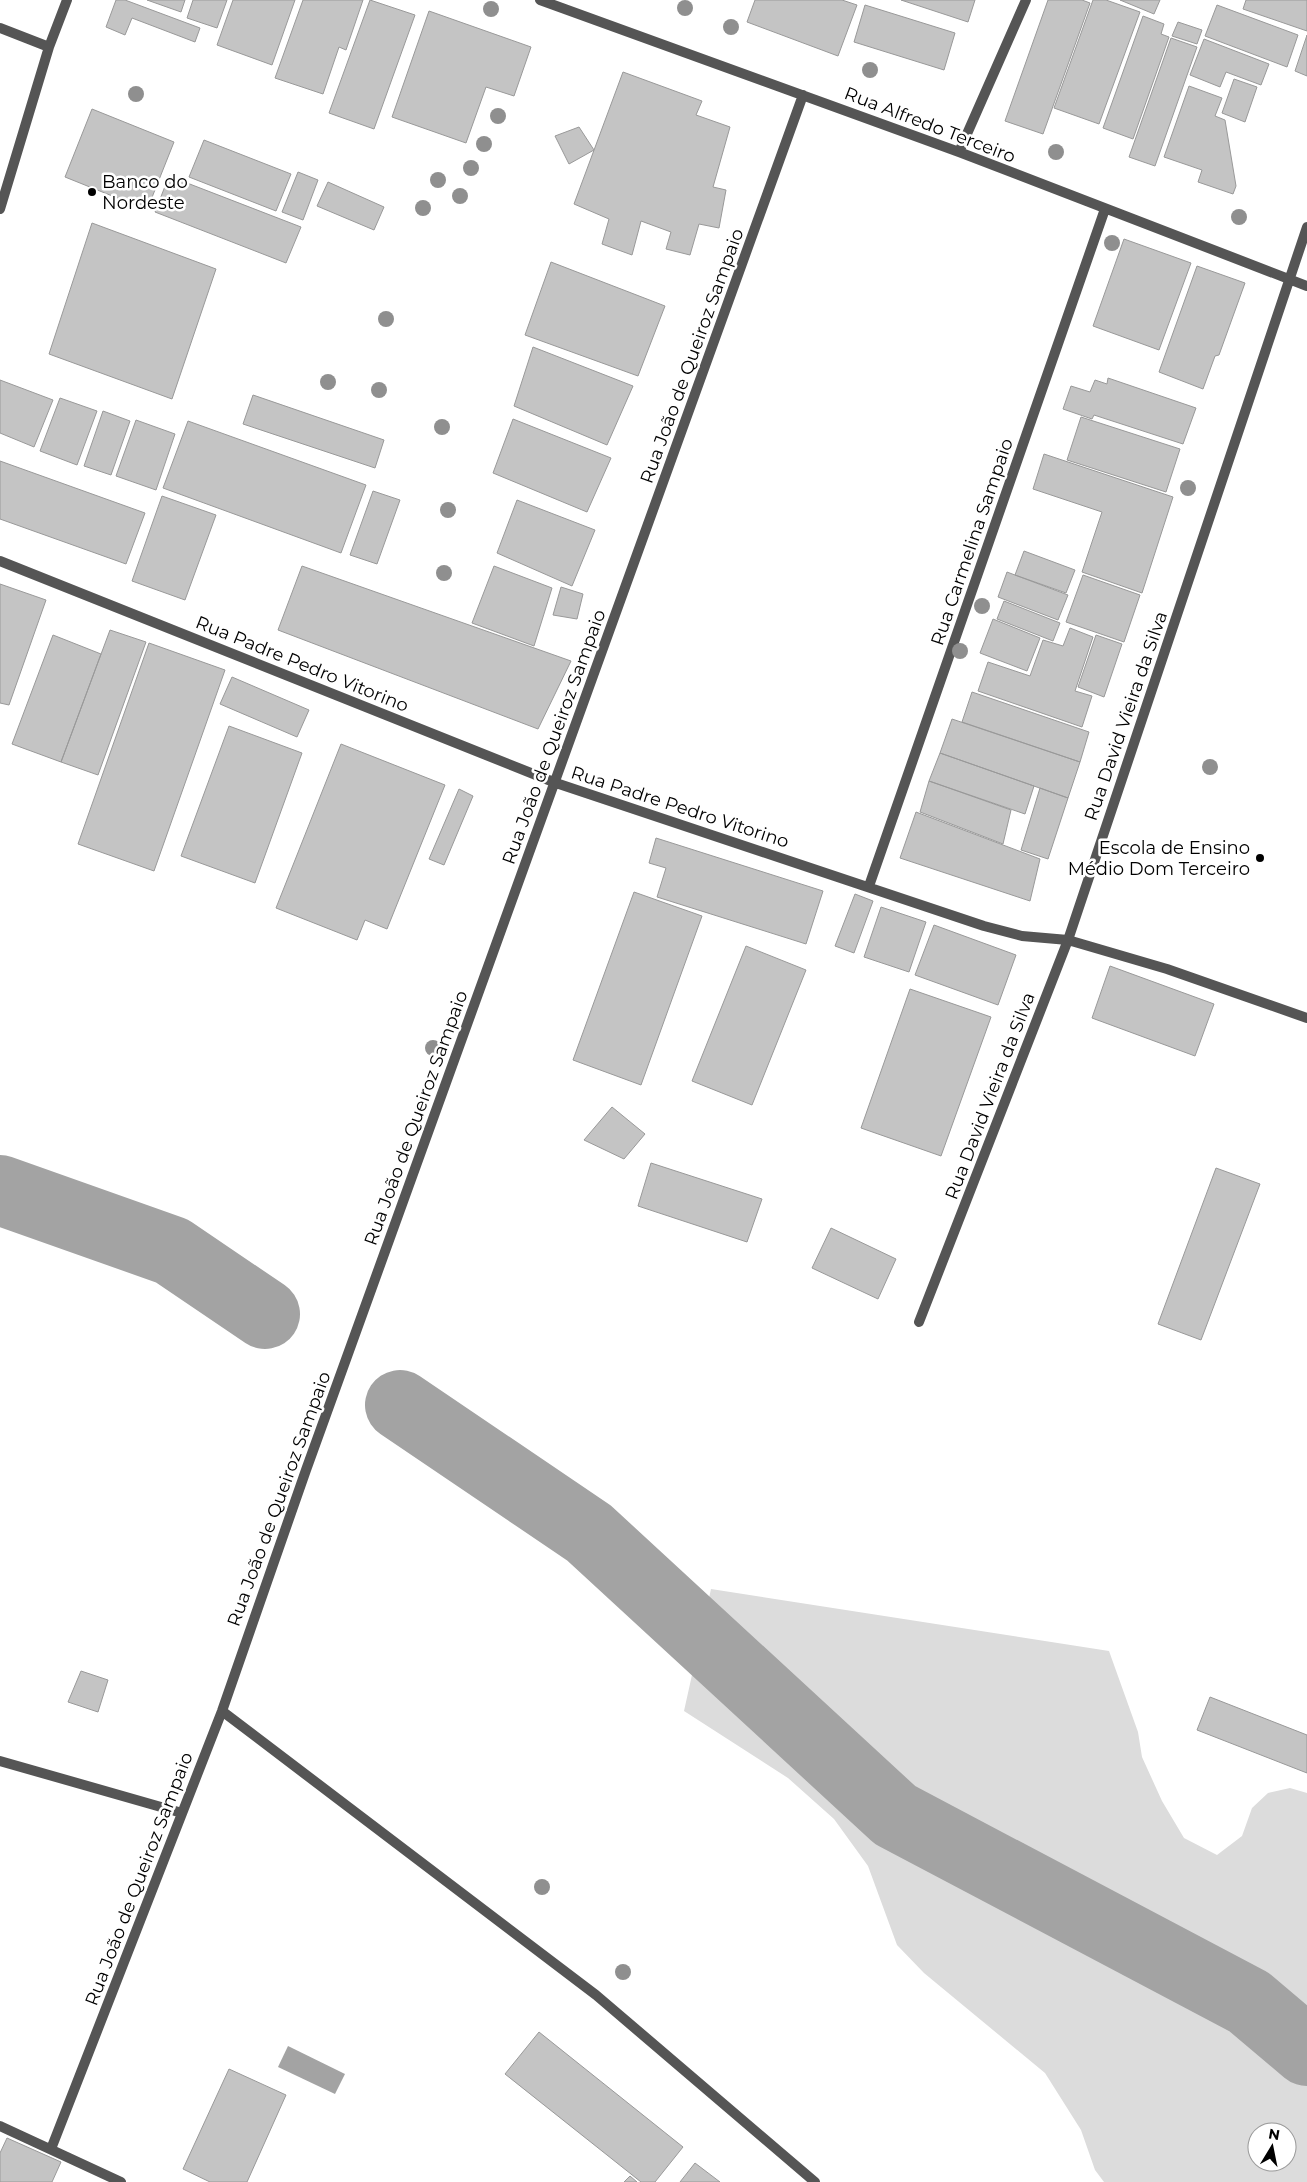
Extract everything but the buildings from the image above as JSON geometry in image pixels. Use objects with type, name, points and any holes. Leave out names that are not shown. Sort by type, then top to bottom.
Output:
[{"type":"street","points":[[0,209],[49,47],[67,0]]},
{"type":"street","name":"Rua Alfredo Terceiro","points":[[540,0],[959,152],[1307,286]]},
{"type":"street","points":[[959,152],[1026,0]]},
{"type":"street","points":[[0,28],[49,47]]},
{"type":"street","name":"Rua João de Queiroz Sampaio","points":[[51,2149],[222,1712],[306,1470],[556,783],[803,95]]},
{"type":"street","name":"Rua Carmelina Sampaio","points":[[869,886],[1105,209]]},
{"type":"street","name":"Rua David Vieira da Silva","points":[[919,1322],[1068,940],[1307,227]]},
{"type":"street","name":"Rua Padre Pedro Vitorino","points":[[0,561],[556,783],[1022,936],[1068,940],[1167,969],[1307,1018]]},
{"type":"street","points":[[222,1712],[596,1995],[815,2182]]},
{"type":"street","points":[[0,1761],[182,1813]]},
{"type":"street","points":[[0,2126],[121,2182]]},
{"type":"shaded area","points":[[711,1589],[1109,1651],[1138,1732],[1142,1757],[1162,1801],[1184,1838],[1217,1855],[1242,1836],[1252,1808],[1268,1793],[1290,1788],[1307,1793],[1307,2182],[1104,2182],[1095,2170],[1081,2130],[1045,2073],[924,1973],[897,1945],[868,1866],[834,1819],[788,1778],[684,1711]]},
{"type":"shaded area","points":[[288,2046],[345,2074],[335,2094],[278,2067]]},
{"type":"waterway","points":[[0,1190],[172,1251],[265,1314]]},
{"type":"waterway","points":[[400,1405],[589,1533],[895,1815],[1249,2002],[1307,2051]]},
{"type":"place","name":"Banco do Nordeste","points":[[92,192]]},
{"type":"place","name":"Escola de Ensino Médio Dom Terceiro","points":[[1260,858]]}]
